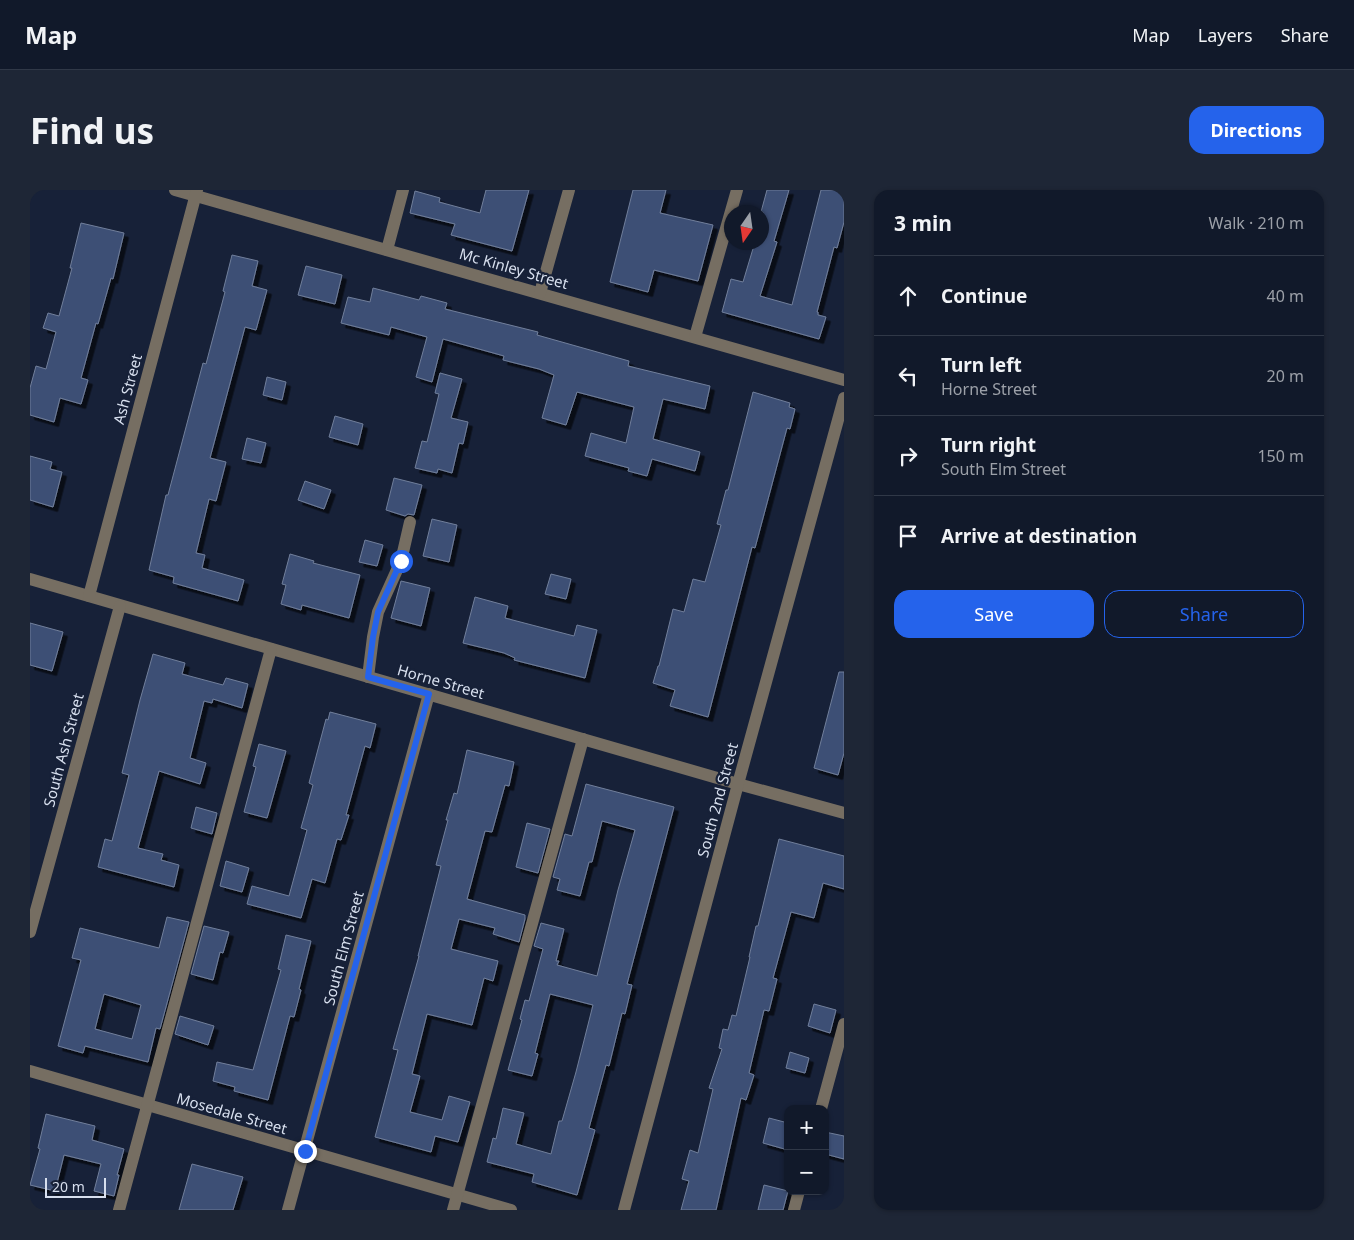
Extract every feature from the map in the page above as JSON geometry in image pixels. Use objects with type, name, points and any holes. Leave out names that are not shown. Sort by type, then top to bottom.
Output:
[{"type":"street","name":"Mc Kinley Street","points":[[175,190],[196,193],[387,250],[844,380]]},
{"type":"street","points":[[387,250],[403,190]]},
{"type":"street","points":[[540,293],[569,190]]},
{"type":"street","points":[[695,337],[737,190]]},
{"type":"street","name":"Ash Street","points":[[89,596],[196,193]]},
{"type":"street","name":"South 2nd Street","points":[[624,1210],[844,398]]},
{"type":"street","points":[[368,677],[378,612],[401,561],[410,522]]},
{"type":"street","name":"Horne Street","points":[[30,579],[583,740],[844,813]]},
{"type":"street","name":"South Ash Street","points":[[30,932],[120,606]]},
{"type":"street","points":[[119,1210],[270,649]]},
{"type":"street","name":"South Elm Street","points":[[288,1210],[429,694]]},
{"type":"street","points":[[453,1210],[583,740]]},
{"type":"street","points":[[822,1105],[844,1024]]},
{"type":"street","name":"Mosedale Street","points":[[30,1071],[146,1106],[458,1193],[511,1210]]},
{"type":"street","points":[[794,1210],[798,1195]]},
{"type":"building","points":[[486,190],[529,190],[512,251],[451,235],[455,224],[410,213],[415,191],[440,198],[439,202],[480,213]]},
{"type":"building","points":[[633,190],[666,190],[660,213],[713,225],[698,281],[654,270],[648,292],[610,282]]},
{"type":"building","points":[[767,190],[789,190],[774,241],[777,242],[760,296],[792,305],[821,190],[844,190],[844,222],[837,248],[834,247],[817,312],[818,315],[826,317],[819,339],[722,312],[731,279],[743,282],[753,250],[769,250],[769,205],[763,205]]},
{"type":"building","points":[[81,223],[124,233],[113,279],[111,278],[98,324],[96,323],[81,378],[88,380],[81,404],[60,398],[54,422],[30,415],[30,388],[36,366],[46,369],[56,332],[43,328],[48,313],[59,316],[72,268],[70,268]]},
{"type":"building","points":[[232,255],[258,261],[252,286],[267,290],[256,330],[245,327],[210,458],[226,462],[216,501],[209,499],[196,553],[205,555],[202,568],[244,580],[238,601],[173,583],[174,577],[149,570],[166,495],[168,495],[203,363],[206,364],[225,292],[223,291]]},
{"type":"building","points":[[306,266],[342,275],[335,304],[298,295]]},
{"type":"building","points":[[373,288],[419,300],[421,296],[447,303],[445,309],[538,332],[537,335],[629,361],[628,366],[710,386],[705,409],[663,399],[653,439],[700,452],[695,471],[652,459],[647,476],[628,471],[629,468],[585,456],[591,433],[626,443],[634,407],[577,392],[566,425],[542,418],[554,375],[539,369],[503,360],[504,356],[443,339],[432,382],[416,377],[427,337],[391,327],[389,335],[341,323],[348,297],[370,302]]},
{"type":"building","points":[[440,373],[462,379],[451,418],[468,422],[463,444],[459,443],[452,473],[438,469],[437,473],[415,468],[422,441],[427,442],[439,394],[435,393]]},
{"type":"building","points":[[267,377],[286,382],[282,400],[263,395]]},
{"type":"building","points":[[753,392],[790,403],[789,407],[795,409],[790,429],[787,428],[755,548],[752,547],[708,717],[670,706],[675,690],[653,683],[673,609],[684,612],[693,579],[705,582],[721,525],[717,524],[726,490],[728,490]]},
{"type":"building","points":[[335,416],[363,424],[358,445],[329,437]]},
{"type":"building","points":[[247,438],[266,443],[261,463],[242,459]]},
{"type":"building","points":[[30,456],[52,462],[50,469],[62,472],[53,507],[30,500]]},
{"type":"building","points":[[394,478],[422,485],[414,515],[408,514],[405,516],[386,510]]},
{"type":"building","points":[[305,481],[331,490],[324,509],[298,500]]},
{"type":"building","points":[[432,519],[457,525],[449,562],[423,556]]},
{"type":"building","points":[[365,540],[383,545],[377,566],[359,562]]},
{"type":"building","points":[[290,554],[314,561],[313,563],[360,575],[349,618],[302,605],[301,610],[281,604],[286,585],[282,584]]},
{"type":"building","points":[[551,574],[571,579],[566,599],[545,594]]},
{"type":"building","points":[[401,581],[430,588],[421,626],[391,618]]},
{"type":"building","points":[[475,597],[508,606],[505,618],[574,636],[577,625],[597,630],[585,678],[514,660],[515,658],[504,653],[463,643]]},
{"type":"building","points":[[30,623],[63,632],[52,671],[30,665]]},
{"type":"building","points":[[153,654],[185,663],[182,674],[223,685],[226,678],[248,684],[242,708],[213,699],[212,703],[204,701],[190,758],[206,763],[200,784],[159,771],[138,848],[163,854],[161,860],[179,865],[174,887],[98,867],[105,839],[112,841],[129,775],[122,773]]},
{"type":"building","points":[[839,672],[844,672],[844,753],[838,775],[814,768]]},
{"type":"building","points":[[330,712],[376,724],[370,748],[365,746],[346,815],[349,815],[341,840],[337,839],[325,883],[312,879],[301,918],[247,904],[252,886],[289,896],[307,830],[301,828],[313,785],[309,783],[326,719],[328,720]]},
{"type":"building","points":[[259,744],[286,751],[267,818],[244,812],[256,767],[253,766]]},
{"type":"building","points":[[467,750],[514,762],[509,786],[505,785],[492,832],[485,831],[467,899],[525,915],[525,919],[519,942],[493,934],[495,928],[459,919],[451,949],[498,961],[493,981],[484,978],[472,1025],[427,1014],[412,1074],[420,1076],[410,1112],[442,1120],[449,1096],[470,1102],[458,1142],[435,1136],[431,1152],[375,1137],[398,1050],[393,1049],[419,956],[441,866],[436,865],[448,820],[446,820],[454,793],[457,794]]},
{"type":"building","points":[[586,784],[674,807],[627,984],[632,985],[625,1014],[622,1013],[609,1066],[606,1065],[589,1128],[595,1130],[577,1195],[532,1182],[534,1174],[487,1162],[493,1138],[496,1139],[503,1108],[524,1113],[516,1144],[551,1154],[559,1121],[562,1121],[576,1072],[593,1005],[550,994],[535,1053],[538,1054],[532,1076],[508,1070],[522,1020],[520,1019],[525,1000],[529,1001],[543,949],[534,946],[541,923],[564,929],[556,961],[559,961],[557,965],[597,976],[635,830],[602,821],[592,862],[589,862],[580,896],[557,890],[560,879],[553,877],[565,834],[572,836]]},
{"type":"building","points":[[196,807],[217,813],[212,834],[191,828]]},
{"type":"building","points":[[527,823],[550,829],[538,873],[516,867]]},
{"type":"building","points":[[779,839],[844,856],[844,889],[823,883],[814,918],[791,912],[773,978],[777,979],[769,1011],[764,1010],[749,1073],[754,1075],[746,1100],[741,1098],[716,1210],[681,1210],[689,1181],[682,1179],[690,1150],[698,1153],[713,1089],[709,1088],[722,1049],[719,1048],[723,1029],[728,1030],[732,1015],[736,1016],[756,926],[758,926]]},
{"type":"building","points":[[226,861],[249,868],[242,892],[220,886]]},
{"type":"building","points":[[167,917],[189,922],[160,1029],[156,1028],[148,1062],[85,1046],[83,1053],[58,1046],[81,960],[72,958],[80,928],[159,948]],"holes":[[[104,994],[141,1005],[132,1039],[95,1029]]]},
{"type":"building","points":[[204,926],[229,932],[223,953],[220,952],[213,980],[191,974]]},
{"type":"building","points":[[286,935],[311,941],[294,1017],[290,1016],[268,1100],[234,1091],[235,1087],[213,1081],[217,1062],[253,1070],[281,970],[278,969]]},
{"type":"building","points":[[814,1004],[836,1010],[830,1033],[808,1026]]},
{"type":"building","points":[[180,1016],[214,1026],[208,1045],[175,1034]]},
{"type":"building","points":[[790,1052],[809,1058],[805,1073],[786,1068]]},
{"type":"building","points":[[46,1114],[95,1126],[92,1140],[124,1149],[114,1196],[94,1191],[101,1164],[64,1155],[55,1191],[30,1185],[40,1149],[38,1148]]},
{"type":"building","points":[[769,1118],[784,1122],[784,1149],[763,1143]]},
{"type":"building","points":[[829,1133],[844,1136],[844,1159],[829,1155]]},
{"type":"building","points":[[192,1164],[243,1177],[233,1210],[179,1210]]},
{"type":"building","points":[[764,1185],[784,1190],[784,1195],[787,1195],[783,1210],[758,1210]]},
{"type":"route","points":[[305,1151],[429,694],[368,677],[378,612],[401,561]]}]
